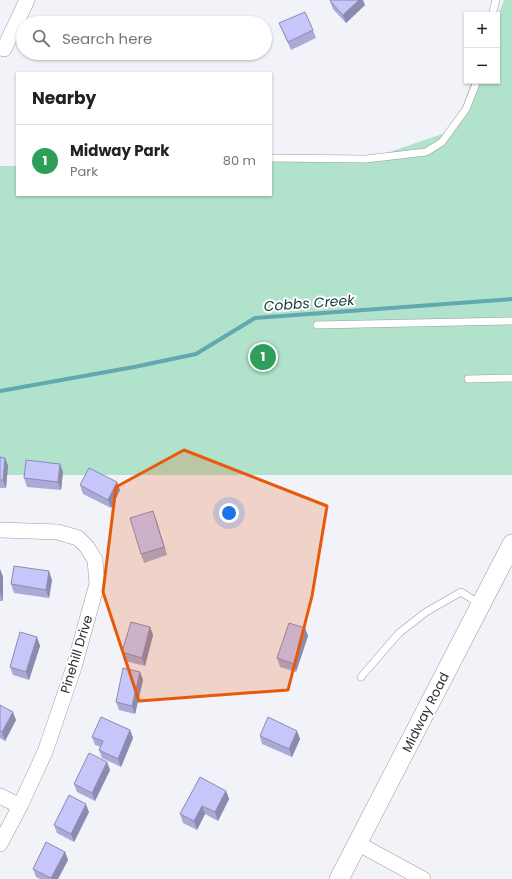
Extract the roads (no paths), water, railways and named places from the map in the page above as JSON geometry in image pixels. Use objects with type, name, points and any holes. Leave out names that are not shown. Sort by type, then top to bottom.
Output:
[{"type":"street","points":[[19,16],[27,0]]},
{"type":"street","points":[[4,49],[16,23]]},
{"type":"street","name":"Pinehill Drive","points":[[0,530],[58,532],[78,538],[87,547],[95,560],[97,584],[74,667],[45,752],[20,806],[0,844]]},
{"type":"street","name":"Midway Road","points":[[339,879],[512,544]]},
{"type":"street","points":[[0,796],[20,806]]},
{"type":"street","points":[[357,843],[423,879]]},
{"type":"lane","points":[[493,12],[496,0]]},
{"type":"lane","points":[[272,158],[366,159],[426,152],[442,142],[466,109],[476,84]]},
{"type":"lane","points":[[317,325],[512,321]]},
{"type":"lane","points":[[468,379],[512,378]]},
{"type":"lane","points":[[361,677],[399,633],[426,612],[461,592],[481,604]]},
{"type":"waterway","name":"Cobbs Creek","points":[[0,391],[134,367],[196,354],[255,318],[512,299]]},
{"type":"place","name":"Midway Park","points":[[263,357]]}]
